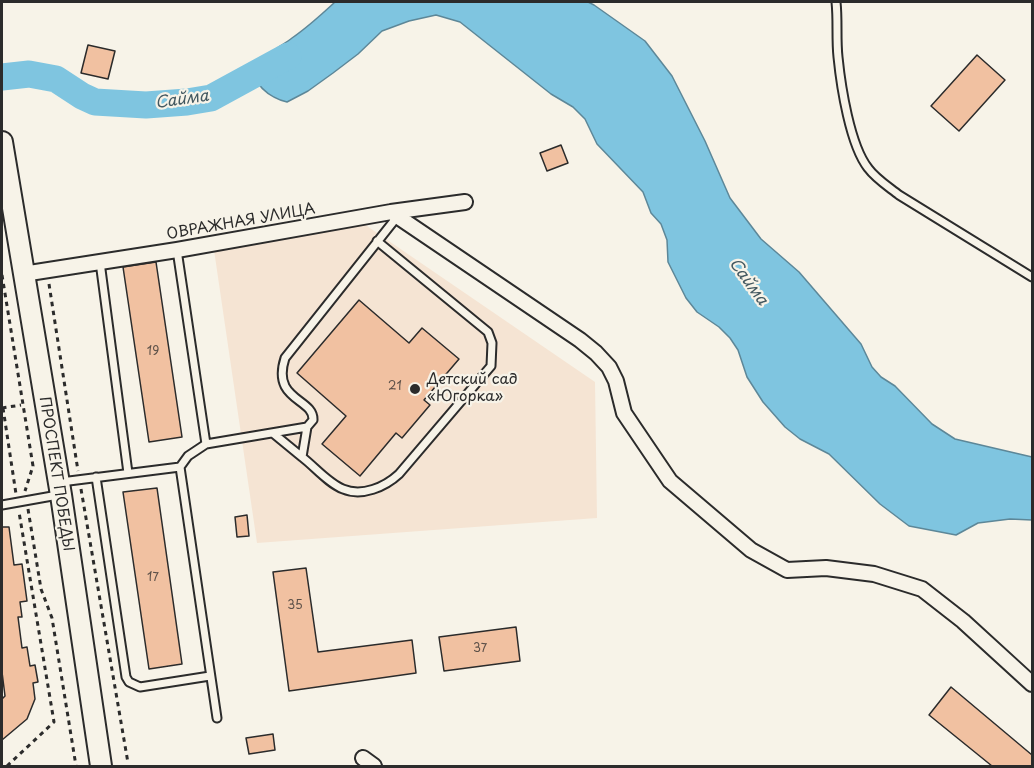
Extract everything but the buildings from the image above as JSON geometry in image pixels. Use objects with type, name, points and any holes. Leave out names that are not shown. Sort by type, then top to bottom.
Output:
[{"type":"street","name":"ПРОСПЕКТ ПОБЕДЫ","points":[[2,142],[59,489],[101,766]]},
{"type":"street","name":"ОВРАЖНАЯ УЛИЦА","points":[[23,274],[465,202]]},
{"type":"street","points":[[394,214],[596,353],[609,367],[616,381],[624,413],[670,481],[751,550],[787,570],[826,568],[874,574],[922,589],[963,621],[1032,684]]},
{"type":"lane","points":[[836,2],[838,57],[852,134],[857,151],[868,168],[879,180],[899,195],[1032,277]]},
{"type":"lane","points":[[302,457],[307,427],[313,420],[313,416],[288,392],[282,381],[285,358],[376,242],[394,214]]},
{"type":"lane","points":[[274,434],[341,488],[349,491],[368,490],[386,484],[399,474],[491,366],[492,343],[488,332],[376,242]]},
{"type":"lane","points":[[177,250],[206,444]]},
{"type":"lane","points":[[100,262],[128,473]]},
{"type":"lane","points":[[2,505],[27,501],[79,480],[180,466],[188,456],[206,444],[307,427]]},
{"type":"lane","points":[[180,466],[218,718]]},
{"type":"lane","points":[[96,477],[126,677],[129,682],[140,687],[210,676]]},
{"type":"path","points":[[47,270],[79,480],[128,763]]},
{"type":"path","points":[[2,275],[21,405],[33,466],[25,490],[41,589],[52,618],[76,766]]},
{"type":"path","points":[[7,766],[54,722],[2,408],[21,405]]},
{"type":"shaded area","name":"Детский сад «Югорка»","points":[[364,224],[595,382],[597,518],[257,543],[214,250]]},
{"type":"water","points":[[335,2],[588,2],[645,41],[672,76],[705,141],[730,198],[761,239],[799,272],[861,344],[872,367],[881,377],[895,386],[932,424],[955,439],[1032,457],[1032,520],[1010,519],[978,523],[956,535],[909,526],[880,504],[829,454],[800,439],[785,427],[763,402],[747,377],[738,350],[730,338],[719,327],[697,312],[686,298],[668,262],[667,240],[661,224],[651,213],[643,192],[597,144],[585,119],[573,107],[551,94],[460,22],[436,15],[409,21],[382,31],[358,54],[308,91],[287,102],[268,93],[258,83],[256,77],[259,64],[266,56],[304,30]]},
{"type":"waterway","name":"Сайма","points":[[2,77],[29,74],[56,79],[95,102],[146,105],[187,102],[211,98],[288,56]]},
{"type":"place","name":"Детский сад «Югорка»","points":[[415,389]]}]
